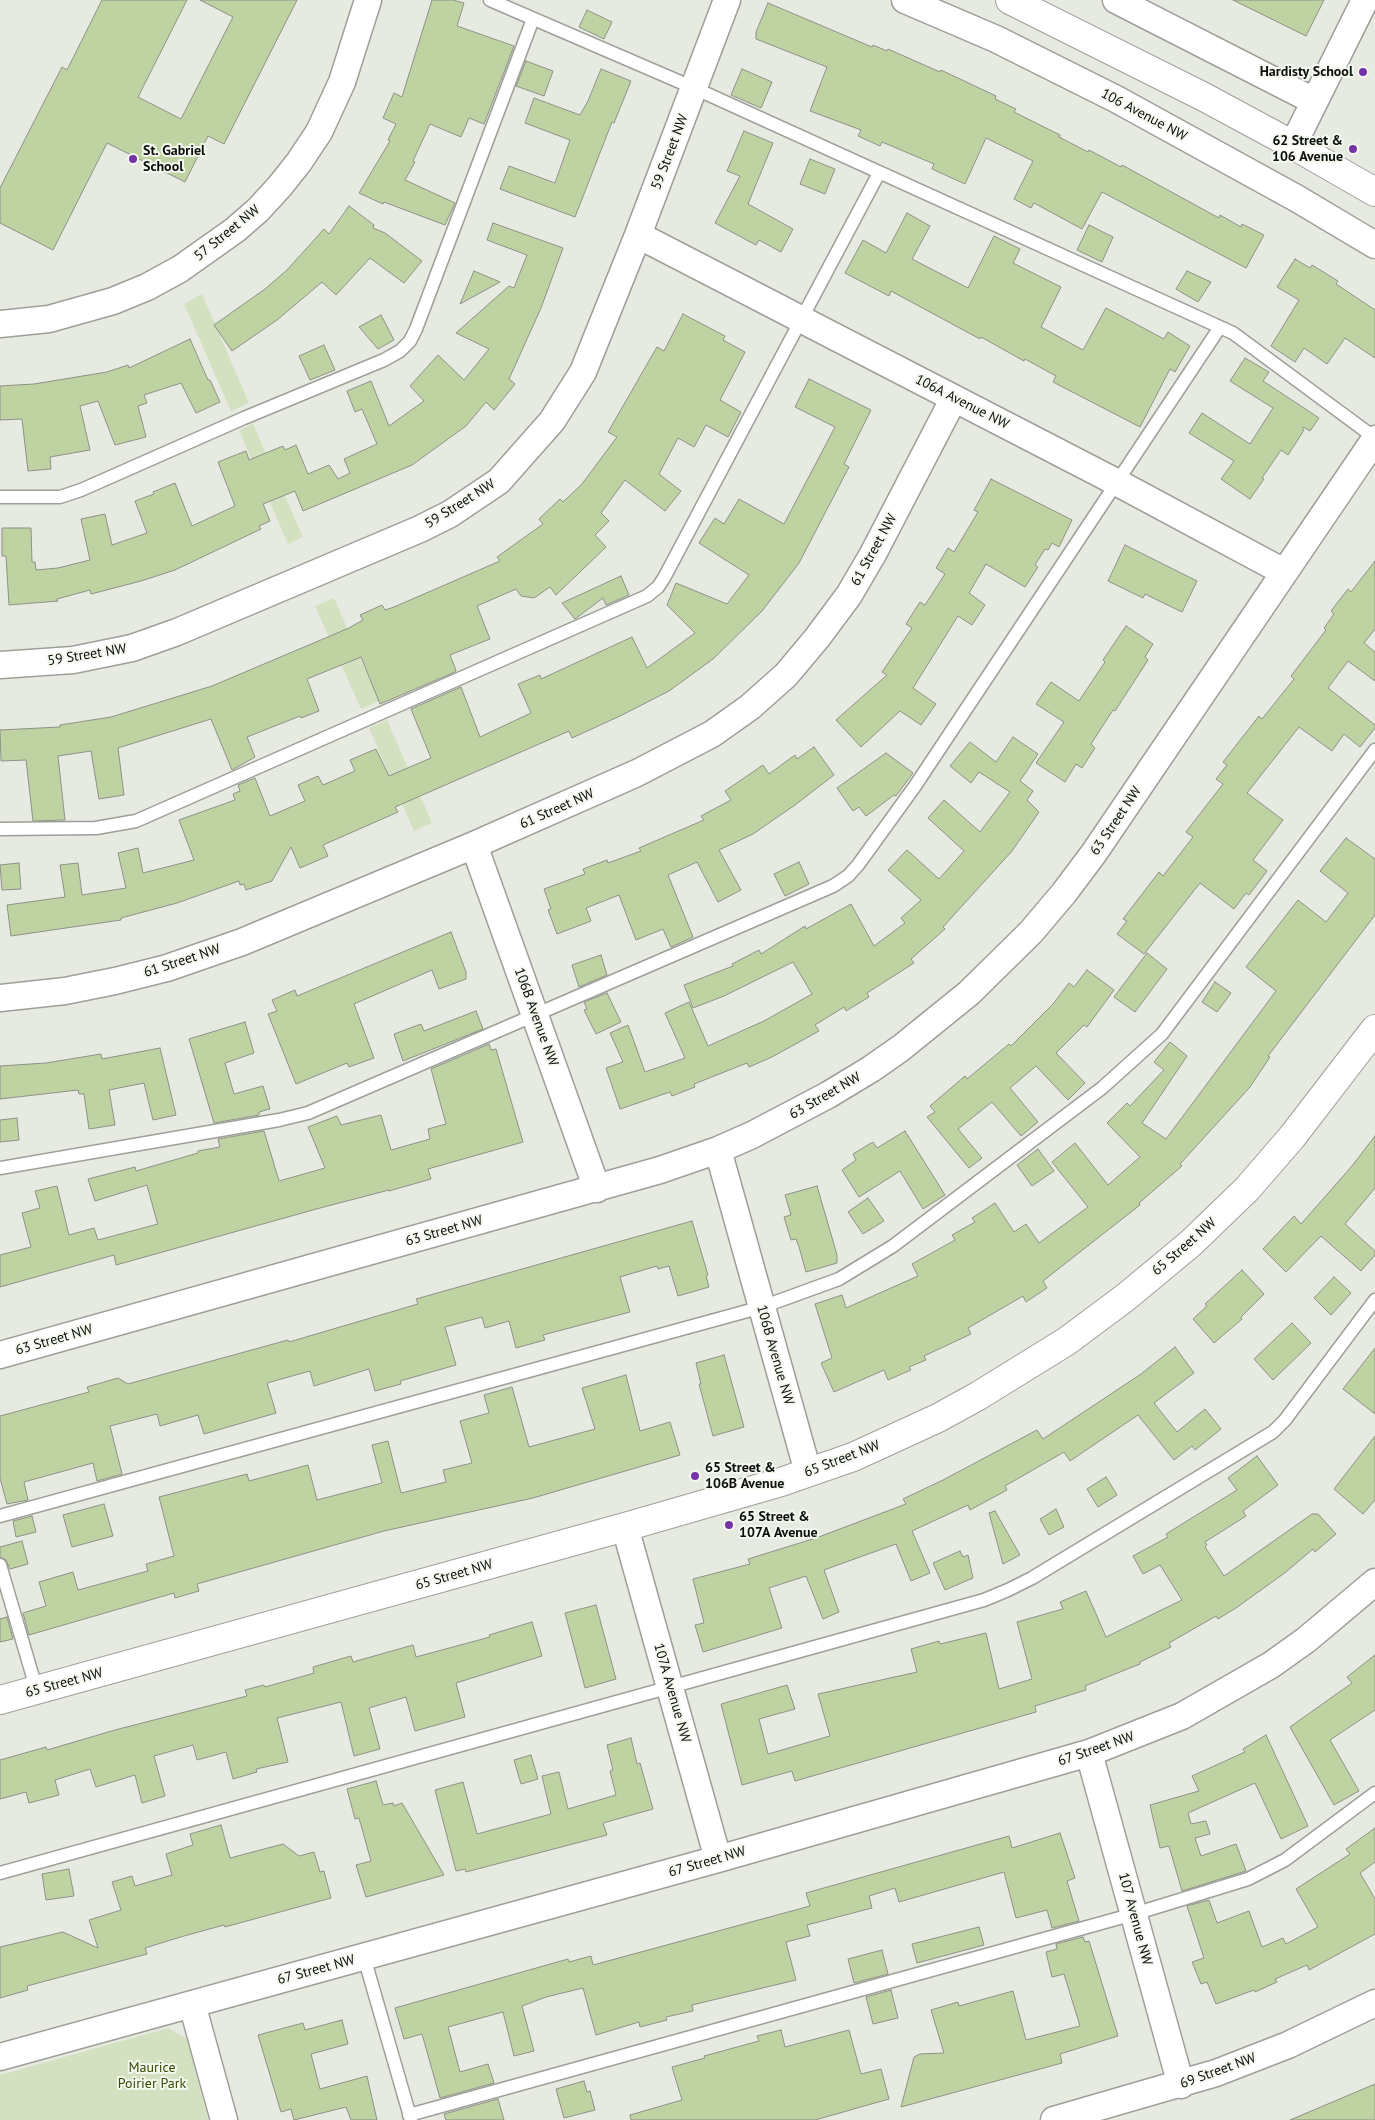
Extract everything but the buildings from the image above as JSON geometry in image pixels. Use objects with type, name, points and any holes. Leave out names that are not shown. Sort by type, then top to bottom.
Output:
[{"type":"street","name":"57 Street NW","points":[[0,324],[49,319],[82,311],[147,288],[180,269],[235,230],[258,210],[299,162],[319,132],[342,82],[368,0]]},
{"type":"street","name":"59 Street NW","points":[[0,665],[73,660],[141,644],[177,632],[420,529],[450,514],[499,481],[552,421],[568,398],[594,348],[727,0]]},
{"type":"street","name":"106 Avenue NW","points":[[905,0],[996,39],[1116,99],[1296,198],[1375,245]]},
{"type":"street","points":[[1010,0],[1204,97],[1293,144],[1375,192]]},
{"type":"street","points":[[1116,0],[1314,101]]},
{"type":"street","points":[[1293,144],[1365,0]]},
{"type":"street","name":"106A Avenue NW","points":[[638,235],[1118,483],[1284,572]]},
{"type":"street","name":"61 Street NW","points":[[0,998],[65,992],[167,968],[242,942],[474,845],[676,754],[712,734],[750,707],[786,675],[849,595],[874,554],[954,398]]},
{"type":"street","name":"63 Street NW","points":[[0,1355],[597,1189],[718,1150],[786,1118],[871,1069],[901,1048],[943,1014],[998,966],[1059,900],[1094,853],[1375,438]]},
{"type":"street","name":"106B Avenue NW","points":[[474,845],[597,1189]]},
{"type":"street","name":"65 Street NW","points":[[0,1700],[781,1482],[896,1438],[978,1396],[1053,1350],[1126,1297],[1192,1243],[1247,1188],[1292,1138],[1375,1029]]},
{"type":"street","name":"106B Avenue NW","points":[[718,1150],[808,1472]]},
{"type":"street","name":"107A Avenue NW","points":[[625,1527],[718,1858]]},
{"type":"street","name":"67 Street NW","points":[[0,2057],[364,1957],[1089,1753],[1182,1716],[1271,1665],[1314,1634],[1375,1582]]},
{"type":"street","name":"107 Avenue NW","points":[[1089,1753],[1181,2085]]},
{"type":"street","name":"69 Street NW","points":[[1054,2120],[1181,2085],[1216,2073],[1288,2045],[1375,2003]]},
{"type":"street","points":[[192,2004],[224,2120]]},
{"type":"lane","points":[[490,0],[694,88],[1233,333],[1375,438]]},
{"type":"lane","points":[[0,497],[60,497],[81,490],[400,352],[410,341],[416,329],[533,19]]},
{"type":"lane","points":[[0,829],[96,828],[136,821],[647,596],[658,587],[664,578],[880,173]]},
{"type":"lane","points":[[0,1168],[279,1120],[308,1113],[535,1013],[833,886],[848,876],[915,786],[1220,327]]},
{"type":"lane","points":[[0,1516],[762,1307],[839,1279],[893,1246],[1102,1088],[1162,1034],[1375,750]]},
{"type":"lane","points":[[0,1873],[984,1600],[1032,1578],[1273,1432],[1285,1420],[1375,1300]]},
{"type":"lane","points":[[0,1565],[37,1691]]},
{"type":"lane","points":[[364,1957],[410,2118],[1134,1914],[1248,1879],[1270,1869],[1375,1793]]},
{"type":"green space","points":[[202,294],[249,403],[231,411],[184,304]]},
{"type":"green space","points":[[253,424],[303,537],[288,544],[239,430]]},
{"type":"green space","points":[[334,598],[379,701],[361,709],[315,606]]},
{"type":"green space","points":[[387,720],[432,823],[414,831],[369,728]]},
{"type":"green space","name":"Maurice Poirier Park","points":[[168,2028],[187,2039],[208,2120],[0,2120],[0,2075]]},
{"type":"place","name":"Hardisty School","points":[[1363,72]]},
{"type":"place","name":"62 Street & 106 Avenue","points":[[1353,149]]},
{"type":"place","name":"St. Gabriel School","points":[[133,159]]},
{"type":"place","name":"65 Street & 106B Avenue","points":[[695,1476]]},
{"type":"place","name":"65 Street & 107A Avenue","points":[[729,1525]]}]
